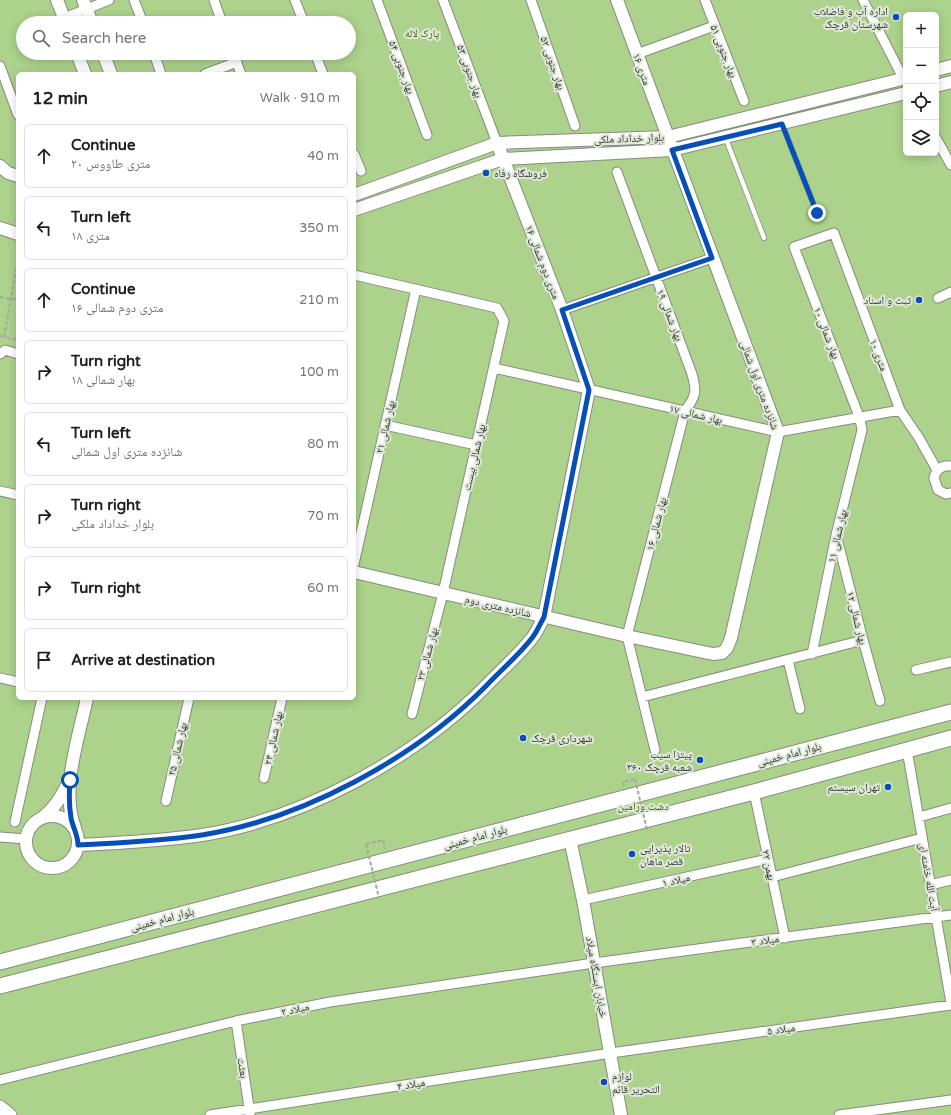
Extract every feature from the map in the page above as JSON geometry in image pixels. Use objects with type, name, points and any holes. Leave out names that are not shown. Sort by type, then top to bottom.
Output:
[{"type":"main road","name":"بلوار امام خمینی","points":[[0,962],[951,712]]},
{"type":"main road","points":[[0,986],[754,792],[951,738]]},
{"type":"main road","points":[[0,1107],[10,1115]]},
{"type":"street","points":[[57,0],[63,16]]},
{"type":"street","points":[[70,16],[85,4],[109,0]]},
{"type":"street","points":[[134,0],[140,16]]},
{"type":"street","points":[[214,0],[220,16]]},
{"type":"street","name":"بهار جنوبی ۵۴","points":[[377,0],[427,135]]},
{"type":"street","name":"بهار جنوبی ۵۳","points":[[443,0],[496,143]]},
{"type":"street","name":"بهار جنوبی ۵۲","points":[[531,0],[575,126]]},
{"type":"street","name":"۱۶ متری","points":[[617,0],[668,137]]},
{"type":"street","name":"بهار جنوبی ۵۱","points":[[705,0],[744,101]]},
{"type":"street","points":[[863,0],[903,76]]},
{"type":"street","points":[[298,1],[302,16]]},
{"type":"street","points":[[85,4],[89,16]]},
{"type":"street","points":[[637,54],[714,26]]},
{"type":"street","points":[[80,60],[84,72]]},
{"type":"street","points":[[106,60],[110,72]]},
{"type":"street","points":[[156,60],[160,72]]},
{"type":"street","points":[[318,60],[322,72]]},
{"type":"street","points":[[210,72],[237,62],[240,72]]},
{"type":"street","points":[[0,66],[16,110]]},
{"type":"street","points":[[939,69],[951,66]]},
{"type":"street","name":"بلوار خداداد ملکی","points":[[356,194],[496,143],[668,137],[903,78]]},
{"type":"street","points":[[939,85],[951,82]]},
{"type":"street","name":"بلوار خداداد ملکی","points":[[356,209],[503,159],[672,150],[903,94]]},
{"type":"street","name":"شانزده متری اول شمالی","points":[[668,137],[778,432],[731,638],[727,648],[722,653],[713,654]]},
{"type":"street","name":"۱۶ متری دوم شمالی","points":[[78,845],[132,843],[203,835],[267,819],[333,793],[404,754],[469,703],[532,638],[544,617],[589,390],[562,310],[496,143]]},
{"type":"street","points":[[939,144],[951,166]]},
{"type":"street","points":[[356,159],[361,171]]},
{"type":"street","name":"بهار شمالی ۱۹","points":[[617,172],[696,388],[694,400],[685,411]]},
{"type":"street","points":[[1,228],[16,233]]},
{"type":"street","name":"۱۰ متری","points":[[794,247],[834,233],[900,410],[920,438],[937,470]]},
{"type":"street","name":"بهار شمالی ۱۰","points":[[794,247],[860,419]]},
{"type":"street","points":[[562,310],[712,258]]},
{"type":"street","points":[[356,275],[416,289]]},
{"type":"street","name":"بهار شمالی بیست","points":[[416,289],[497,308],[504,321],[443,593]]},
{"type":"street","name":"بهار شمالی ۲۱","points":[[356,555],[416,289]]},
{"type":"street","points":[[938,298],[951,292]]},
{"type":"street","points":[[0,354],[5,350],[16,353]]},
{"type":"street","name":"بهار شمالی ۱۷","points":[[494,368],[778,432],[860,419],[900,410]]},
{"type":"street","name":"بهار شمالی ۱۶","points":[[627,636],[685,411]]},
{"type":"street","name":"بهار شمالی ۱۱","points":[[812,654],[836,535],[862,430],[860,419]]},
{"type":"street","points":[[385,425],[476,445]]},
{"type":"street","points":[[951,466],[946,466],[937,470],[934,478],[935,487],[942,493],[951,493]]},
{"type":"street","points":[[0,491],[16,495]]},
{"type":"street","name":"بهار شمالی ۱۲","points":[[836,535],[880,701]]},
{"type":"street","name":"شانزده متری دوم","points":[[356,572],[627,636],[713,654]]},
{"type":"street","name":"بهار شمالی ۲۳","points":[[412,714],[443,593]]},
{"type":"street","points":[[627,636],[654,750]]},
{"type":"street","points":[[642,697],[863,640]]},
{"type":"street","points":[[788,660],[800,710]]},
{"type":"street","points":[[916,670],[951,662]]},
{"type":"street","points":[[0,678],[16,682]]},
{"type":"street","points":[[15,822],[42,700]]},
{"type":"street","points":[[70,780],[57,803],[51,811],[34,823],[29,830],[26,839],[27,847],[32,858],[42,866],[49,868],[62,866],[72,860],[78,845],[78,836],[70,809],[70,780],[88,700]]},
{"type":"street","name":"بهار شمالی ۲۵","points":[[166,801],[189,700]]},
{"type":"street","name":"بهار شمالی ۲۴","points":[[264,778],[282,700]]},
{"type":"street","name":"آیت الله خامنه ای","points":[[907,750],[951,1004]]},
{"type":"street","name":"۲۲ بهمن","points":[[754,792],[785,938]]},
{"type":"street","points":[[919,817],[951,808]]},
{"type":"street","points":[[42,818],[51,816],[60,817],[68,821],[75,828]]},
{"type":"street","points":[[0,837],[26,839]]},
{"type":"street","points":[[772,877],[922,838]]},
{"type":"street","name":"خیابان ایستگاه میلاد","points":[[570,839],[583,900],[621,1115]]},
{"type":"street","name":"میلاد ۱","points":[[583,900],[768,859]]},
{"type":"street","points":[[930,884],[951,880]]},
{"type":"street","name":"میلاد ۳","points":[[594,963],[951,915]]},
{"type":"street","name":"میلاد ۲","points":[[0,1080],[236,1021],[330,1002],[594,963]]},
{"type":"street","name":"میلاد ۵","points":[[611,1053],[951,1004]]},
{"type":"street","name":"بعثت","points":[[236,1021],[249,1112]]},
{"type":"street","name":"میلاد ۴","points":[[210,1115],[249,1112],[611,1053]]},
{"type":"street","points":[[839,1115],[951,1100]]},
{"type":"lane","points":[[782,124],[817,213]]},
{"type":"lane","points":[[725,138],[764,238]]},
{"type":"path","points":[[4,337],[16,269]]},
{"type":"path","points":[[0,297],[16,300]]},
{"type":"path","points":[[0,336],[16,340]]},
{"type":"path","points":[[623,782],[635,779],[647,830]]},
{"type":"path","points":[[379,898],[366,844],[383,840]]},
{"type":"green space","name":"دشت ورامین","points":[[0,0],[951,0],[951,1115],[0,1115]]},
{"type":"place","name":"اداره آب و فاضلاب شهرستان قرچک","points":[[896,17]]},
{"type":"place","name":"فروشگاه رفاه","points":[[486,173]]},
{"type":"place","name":"ثبت و اسناد","points":[[919,300]]},
{"type":"place","name":"شهرداری قرچک","points":[[523,738]]},
{"type":"place","name":"پیتزا سیب ۳۶۰ شعبه قرچک","points":[[700,760]]},
{"type":"place","name":"تهران سیستم","points":[[888,787]]},
{"type":"place","name":"تالار پذیرایی قصر ماهان","points":[[632,854]]},
{"type":"place","name":"لوازم التحریر قائم","points":[[604,1082]]},
{"type":"route","points":[[70,780],[70,809],[72,820],[78,836],[78,845],[132,843],[203,835],[267,819],[333,793],[404,754],[469,703],[532,638],[544,617],[589,390],[562,310],[712,258],[672,150],[782,124],[817,213]]},
{"type":"park label","name":"پارک لاله","points":[[422,33]]}]
